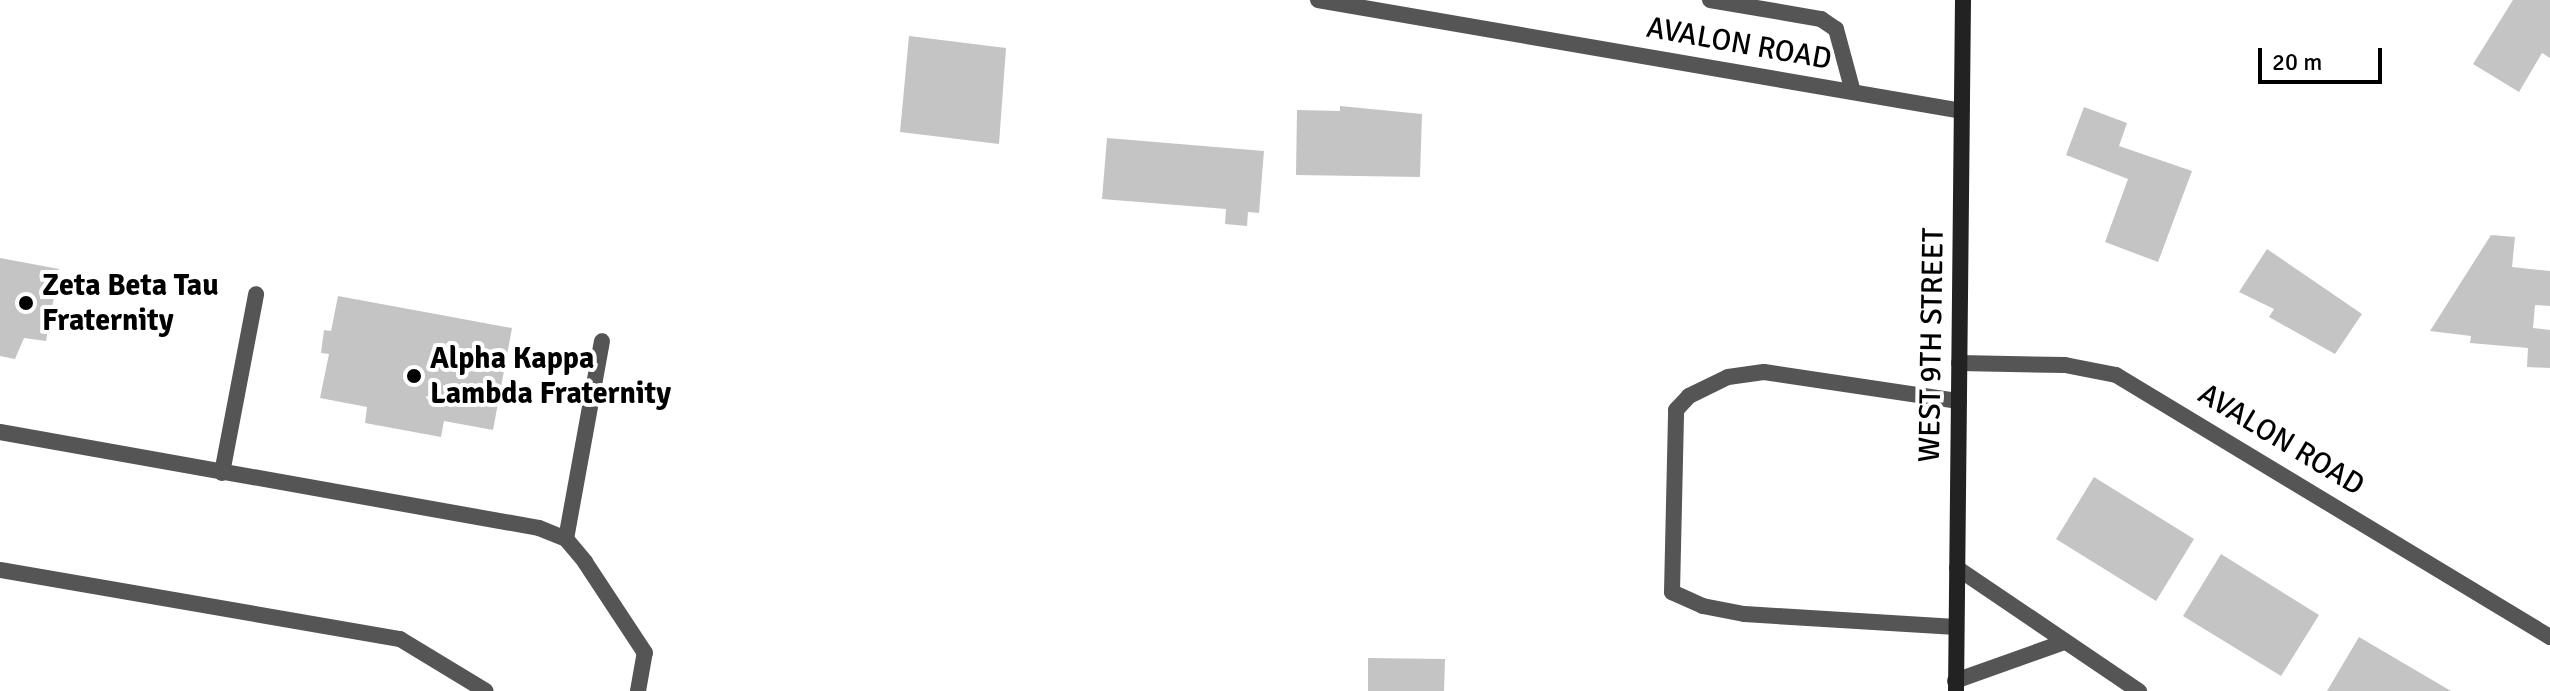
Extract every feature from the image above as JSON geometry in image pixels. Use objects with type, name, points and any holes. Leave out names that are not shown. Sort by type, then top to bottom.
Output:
[{"type":"main road","name":"WEST 9TH STREET","points":[[1956,686],[1963,0]]},
{"type":"street","name":"AVALON ROAD","points":[[1318,0],[1962,111]]},
{"type":"street","points":[[1710,0],[1821,19],[1836,29],[1853,92]]},
{"type":"street","points":[[222,473],[256,294]]},
{"type":"street","points":[[566,539],[602,341]]},
{"type":"street","name":"AVALON ROAD","points":[[1959,363],[2065,365],[2116,375],[2550,637]]},
{"type":"street","points":[[1956,627],[1744,614],[1703,606],[1672,592],[1676,410],[1689,396],[1728,377],[1764,372],[1959,401]]},
{"type":"street","points":[[0,432],[539,528],[566,539],[645,653],[638,691]]},
{"type":"street","points":[[1957,568],[2062,643],[2139,691]]},
{"type":"street","points":[[0,570],[400,639],[486,691]]},
{"type":"street","points":[[1956,686],[2062,643]]},
{"type":"building","points":[[2513,0],[2550,0],[2550,58],[2542,53],[2519,92],[2473,64]]},
{"type":"building","points":[[909,36],[1006,48],[999,144],[900,132]]},
{"type":"building","points":[[1340,106],[1422,114],[1420,177],[1296,175],[1297,110],[1340,111]]},
{"type":"building","points":[[2084,107],[2127,123],[2119,146],[2192,171],[2158,262],[2105,242],[2128,179],[2066,155]]},
{"type":"building","points":[[1107,138],[1264,151],[1259,213],[1248,212],[1247,226],[1225,224],[1226,209],[1102,199]]},
{"type":"building","points":[[2491,235],[2515,237],[2512,267],[2550,271],[2550,306],[2535,305],[2533,328],[2550,330],[2550,368],[2527,367],[2528,348],[2470,343],[2471,336],[2430,331]]},
{"type":"building","points":[[2267,249],[2362,314],[2335,354],[2269,317],[2274,309],[2239,292]]},
{"type":"building","name":"Zeta Beta Tau Fraternity","points":[[0,258],[59,269],[46,341],[24,338],[15,359],[0,356]]},
{"type":"building","name":"Alpha Kappa Lambda Fraternity","points":[[338,296],[512,328],[493,430],[444,421],[441,437],[365,423],[367,407],[320,398],[329,354],[321,353],[324,330],[331,331]]},
{"type":"building","points":[[2094,477],[2194,539],[2156,601],[2056,539]]},
{"type":"building","points":[[2221,554],[2319,615],[2281,676],[2183,616]]},
{"type":"building","points":[[2359,637],[2451,691],[2327,691]]},
{"type":"building","points":[[1368,658],[1445,659],[1444,691],[1368,691]]},
{"type":"place","name":"Zeta Beta Tau Fraternity","points":[[26,303]]},
{"type":"place","name":"Alpha Kappa Lambda Fraternity","points":[[414,376]]}]
